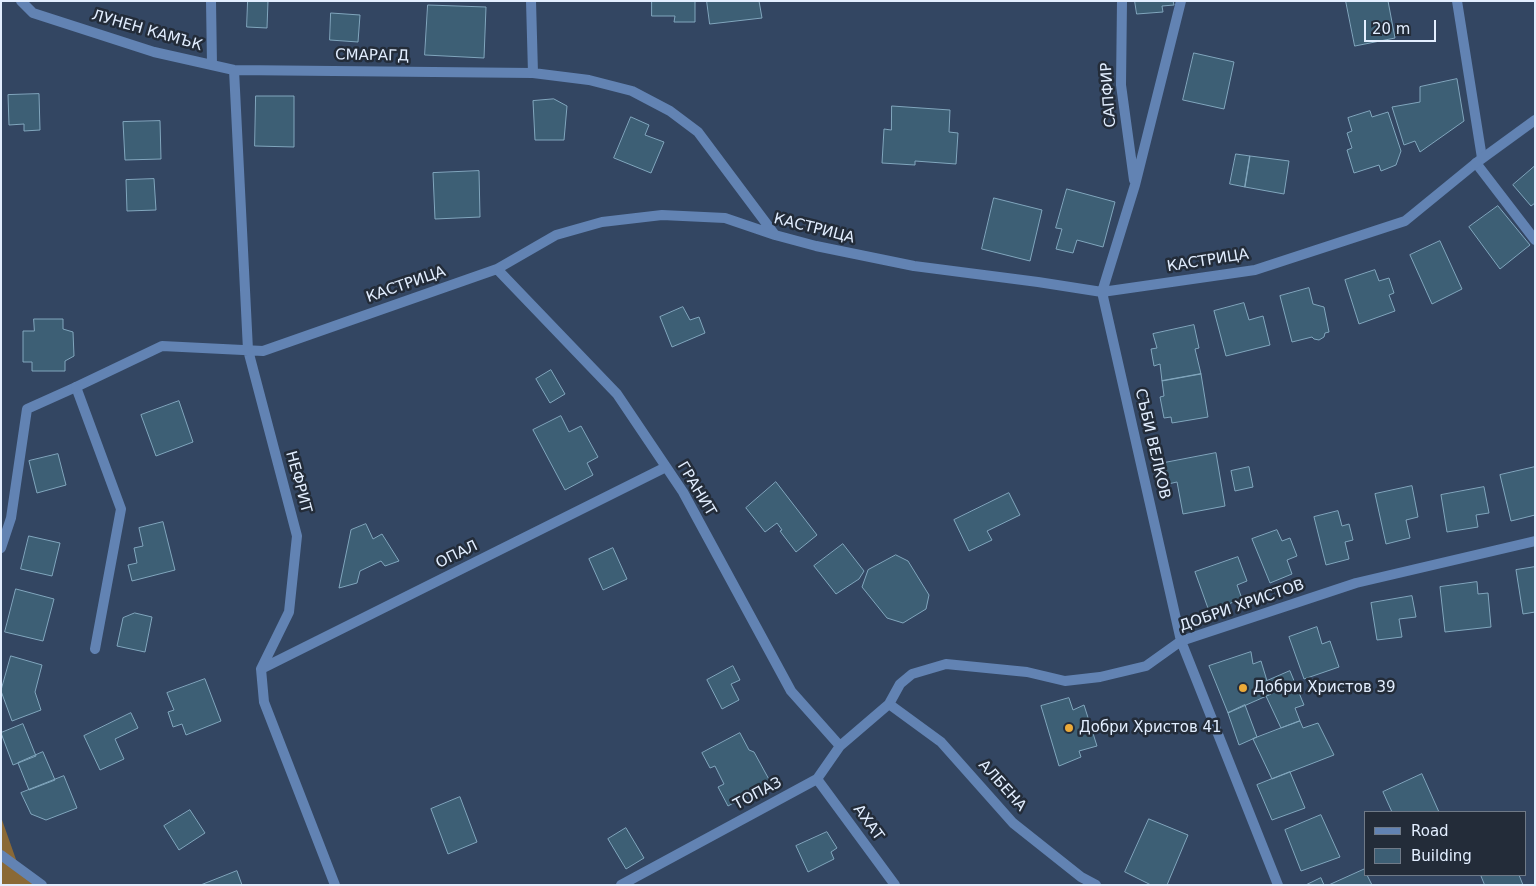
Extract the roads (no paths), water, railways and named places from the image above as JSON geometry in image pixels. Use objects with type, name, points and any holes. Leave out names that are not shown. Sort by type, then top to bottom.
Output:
[{"type":"street","name":"ЛУНЕН КАМЪК","points":[[21,1],[33,13],[154,52],[212,65]]},
{"type":"street","points":[[211,1],[212,65]]},
{"type":"street","points":[[531,1],[533,73]]},
{"type":"street","name":"САПФИР","points":[[1122,1],[1121,85],[1135,186]]},
{"type":"street","points":[[1102,292],[1135,186],[1181,1]]},
{"type":"street","points":[[1457,1],[1479,161],[1535,240]]},
{"type":"street","name":"СМАРАГД","points":[[212,65],[234,70],[533,73],[589,80],[632,91],[670,111],[698,132],[775,235]]},
{"type":"street","name":"НЕФРИТ","points":[[234,70],[248,350],[297,536],[289,612],[261,668]]},
{"type":"street","name":"КАСТРИЦА","points":[[1,548],[11,518],[27,409],[162,346],[263,351],[497,269],[556,235],[602,222],[662,215],[725,218],[775,235],[816,246],[914,266],[1102,292],[1255,270],[1405,221],[1479,161],[1535,120]]},
{"type":"street","name":"ГРАНИТ","points":[[497,269],[617,394],[683,492],[791,690],[840,746]]},
{"type":"street","name":"СЪБИ ВЕЛКОВ","points":[[1102,292],[1181,641],[1278,885]]},
{"type":"street","points":[[76,386],[121,510],[95,649]]},
{"type":"street","name":"ОПАЛ","points":[[261,668],[666,467]]},
{"type":"street","name":"ДОБРИ ХРИСТОВ","points":[[889,704],[900,684],[912,674],[946,664],[1027,672],[1065,681],[1100,677],[1146,666],[1181,641],[1356,583],[1535,541]]},
{"type":"street","points":[[261,668],[264,702],[335,885]]},
{"type":"street","name":"ТОПАЗ","points":[[621,885],[817,779],[840,746],[889,704]]},
{"type":"street","name":"АЛБЕНА","points":[[889,704],[941,742],[1013,823],[1081,877],[1096,885]]},
{"type":"street","name":"АХАТ","points":[[817,779],[895,885]]},
{"type":"street","points":[[1,855],[42,885]]},
{"type":"place","name":"Добри Христов 39","points":[[1243,688]]},
{"type":"place","name":"Добри Христов 41","points":[[1069,728]]}]
